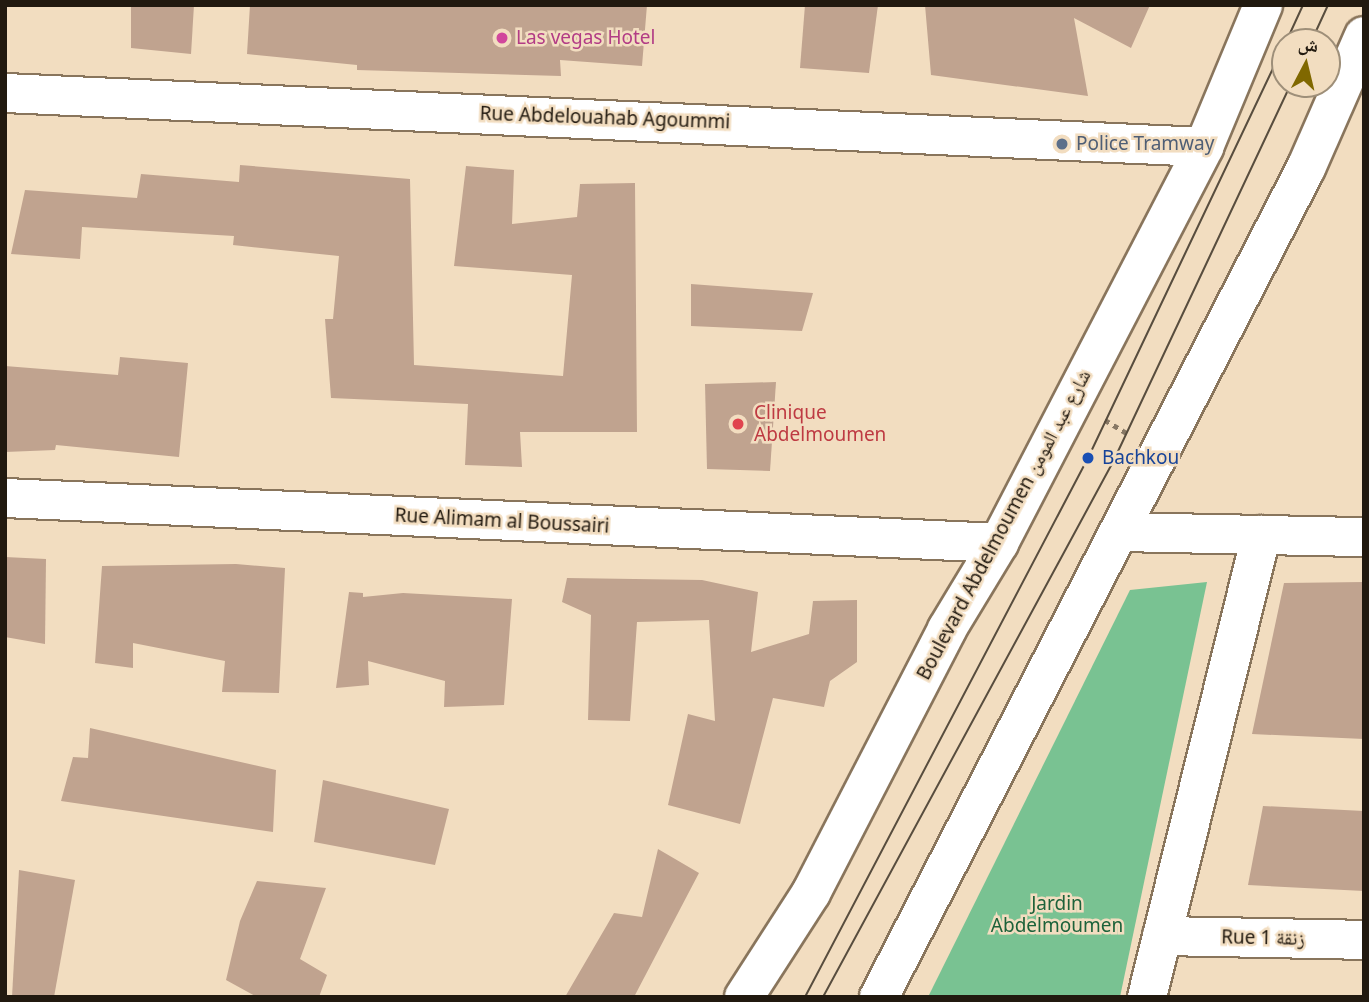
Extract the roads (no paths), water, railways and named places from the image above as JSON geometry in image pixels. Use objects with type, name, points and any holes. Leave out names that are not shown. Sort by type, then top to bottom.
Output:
[{"type":"street","name":"Boulevard Abdelmoumen شارع عبد المومن","points":[[744,997],[811,893],[947,629],[999,543],[1204,147],[1263,5]]},
{"type":"street","points":[[879,997],[1162,451],[1326,126],[1364,36]]},
{"type":"street","name":"Rue Abdelouahab Agoummi","points":[[5,93],[1204,147]]},
{"type":"street","name":"Rue Alimam al Boussairi","points":[[5,498],[999,543]]},
{"type":"street","points":[[1120,532],[1364,537]]},
{"type":"street","points":[[1147,997],[1261,535]]},
{"type":"street","name":"Rue 1 زنقة","points":[[1162,936],[1364,940]]},
{"type":"tram line","points":[[1292,28],[1303,5]]},
{"type":"tram line","points":[[1317,28],[1328,5]]},
{"type":"tram line","points":[[805,997],[1088,458],[1271,73]]},
{"type":"tram line","points":[[823,997],[1113,462],[1284,98]]},
{"type":"place","name":"Las vegas Hotel","points":[[502,38]]},
{"type":"place","name":"Police Tramway","points":[[1062,144]]},
{"type":"place","name":"Clinique Abdelmoumen","points":[[738,424]]},
{"type":"place","name":"Bachkou","points":[[1088,458]]},
{"type":"park label","name":"Jardin Abdelmoumen","points":[[1057,915]]}]
